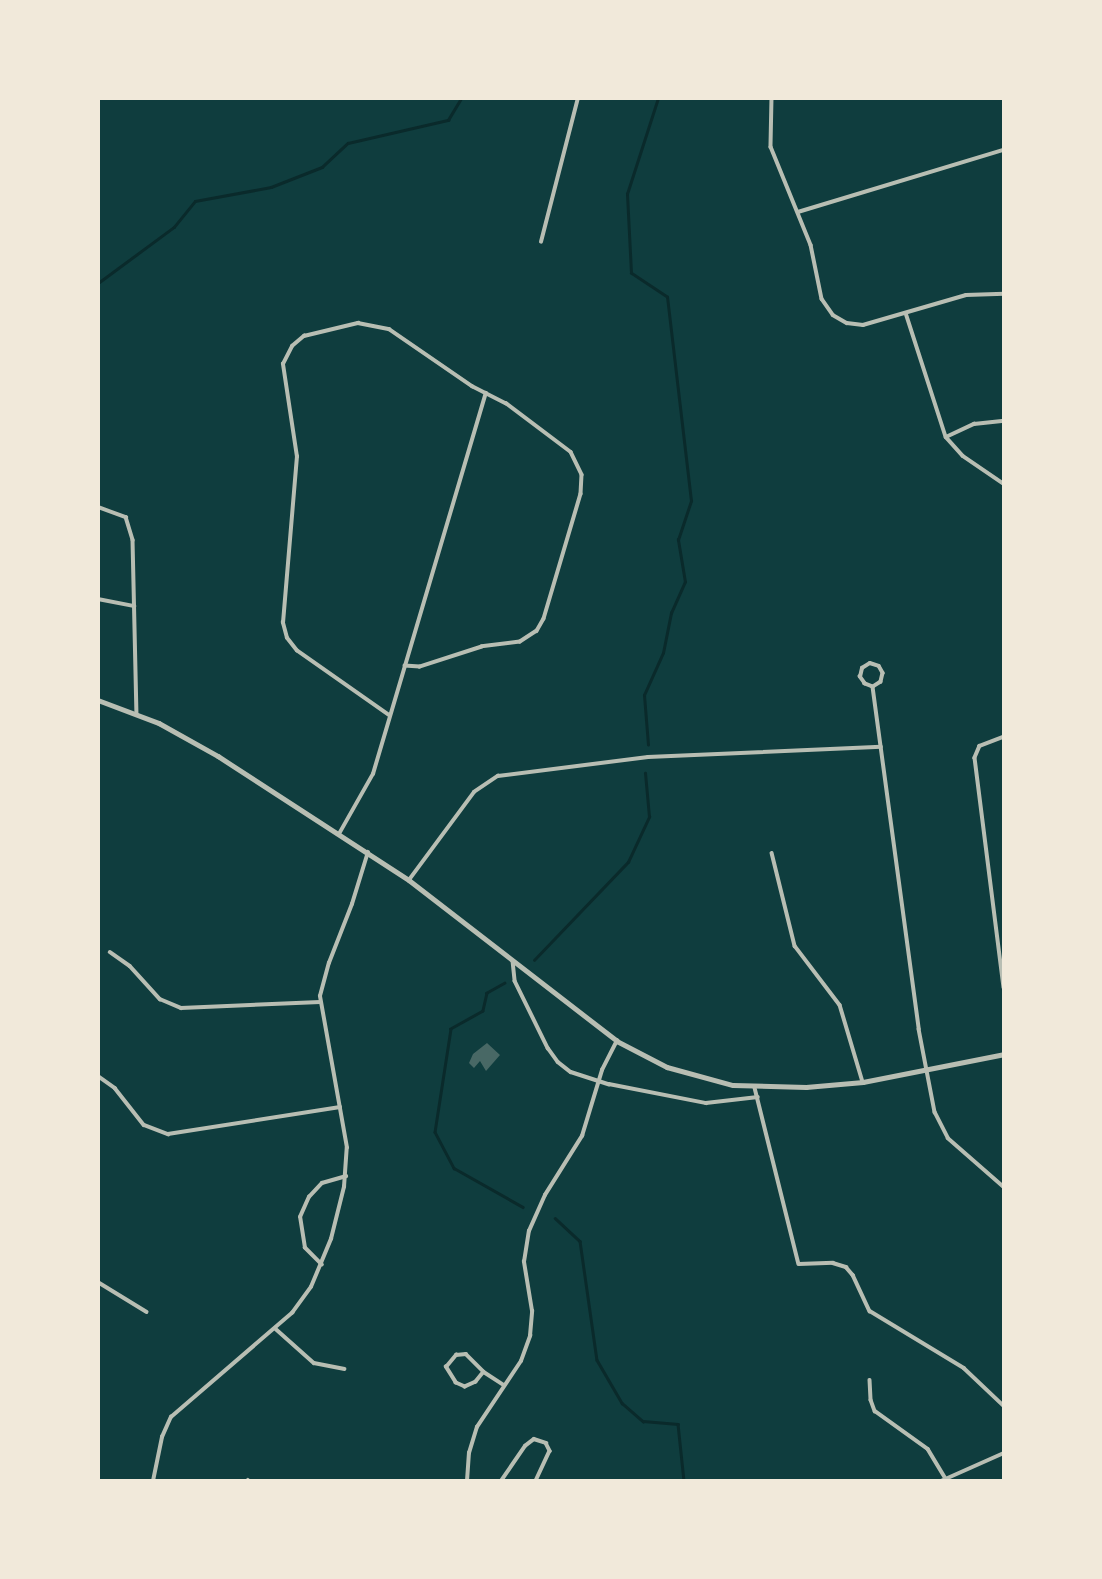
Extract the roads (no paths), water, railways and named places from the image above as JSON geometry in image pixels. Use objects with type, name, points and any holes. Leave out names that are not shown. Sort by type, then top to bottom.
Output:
[{"type":"street","points":[[541,242],[578,98]]},
{"type":"street","points":[[772,98],[771,147],[815,260],[822,299],[833,315],[847,323],[859,325],[966,295],[1004,294]]},
{"type":"street","points":[[798,212],[1004,150]]},
{"type":"street","points":[[906,313],[946,437],[963,456],[1004,484]]},
{"type":"street","points":[[390,716],[301,654],[285,633],[283,618],[297,457],[282,375],[284,359],[296,342],[309,334],[371,323],[395,333],[486,393],[506,403],[575,457],[583,481],[544,619],[535,633],[520,642],[477,649],[420,667],[405,666]]},
{"type":"street","points":[[339,834],[372,778],[486,393]]},
{"type":"street","points":[[946,437],[974,424],[1004,421]]},
{"type":"street","points":[[98,506],[122,515],[130,527],[137,713]]},
{"type":"street","points":[[98,599],[134,606]]},
{"type":"street","points":[[870,663],[879,666],[883,673],[881,682],[873,687],[865,684],[860,677],[862,668],[870,663]]},
{"type":"street","points":[[873,687],[925,1071],[941,1130],[1004,1187]]},
{"type":"street","points":[[98,700],[137,713],[191,738],[409,880],[617,1041],[681,1072],[755,1088],[863,1082],[1004,1054]]},
{"type":"street","points":[[1004,737],[980,746],[975,764],[1004,987]]},
{"type":"street","points":[[409,880],[474,792],[498,776],[648,757],[881,747]]},
{"type":"street","points":[[153,1481],[160,1443],[171,1417],[193,1395],[276,1328],[303,1300],[321,1265],[337,1220],[346,1176],[346,1147],[320,1002],[328,963],[352,904],[368,852]]},
{"type":"street","points":[[772,853],[795,946],[840,1004],[863,1082]]},
{"type":"street","points":[[110,952],[130,966],[160,999],[181,1008],[320,1002]]},
{"type":"street","points":[[513,961],[514,981],[551,1054],[571,1072],[599,1082],[706,1103],[758,1097]]},
{"type":"street","points":[[467,1481],[474,1434],[523,1357],[530,1336],[532,1311],[524,1262],[529,1231],[545,1195],[582,1136],[599,1082],[617,1041]]},
{"type":"street","points":[[98,1076],[115,1088],[144,1125],[167,1134],[340,1107]]},
{"type":"street","points":[[755,1088],[799,1264],[833,1263],[846,1267],[853,1275],[870,1311],[964,1368],[1004,1406]]},
{"type":"street","points":[[321,1265],[303,1245],[300,1223],[302,1210],[322,1183],[346,1176]]},
{"type":"street","points":[[98,1282],[147,1312]]},
{"type":"street","points":[[276,1328],[314,1363],[344,1369]]},
{"type":"street","points":[[484,1372],[476,1382],[465,1387],[456,1383],[446,1367],[452,1359],[466,1354],[484,1372],[504,1385]]},
{"type":"street","points":[[870,1380],[871,1400],[875,1411],[928,1449],[943,1480],[1004,1453]]},
{"type":"street","points":[[501,1481],[525,1446],[537,1439],[546,1443],[550,1451],[536,1481]]},
{"type":"waterway","points":[[98,283],[174,227],[195,201],[271,187],[322,167],[348,143],[448,120],[461,98]]},
{"type":"waterway","points":[[648,745],[644,695],[663,653],[671,613],[685,582],[678,540],[691,501],[667,297],[631,273],[627,194],[658,98]]},
{"type":"waterway","points":[[534,960],[628,862],[649,817],[645,773]]},
{"type":"waterway","points":[[505,983],[487,993],[483,1011],[451,1029],[435,1132],[454,1168],[523,1207]]},
{"type":"waterway","points":[[555,1218],[580,1241],[597,1360],[622,1403],[643,1421],[678,1424],[684,1481]]}]
